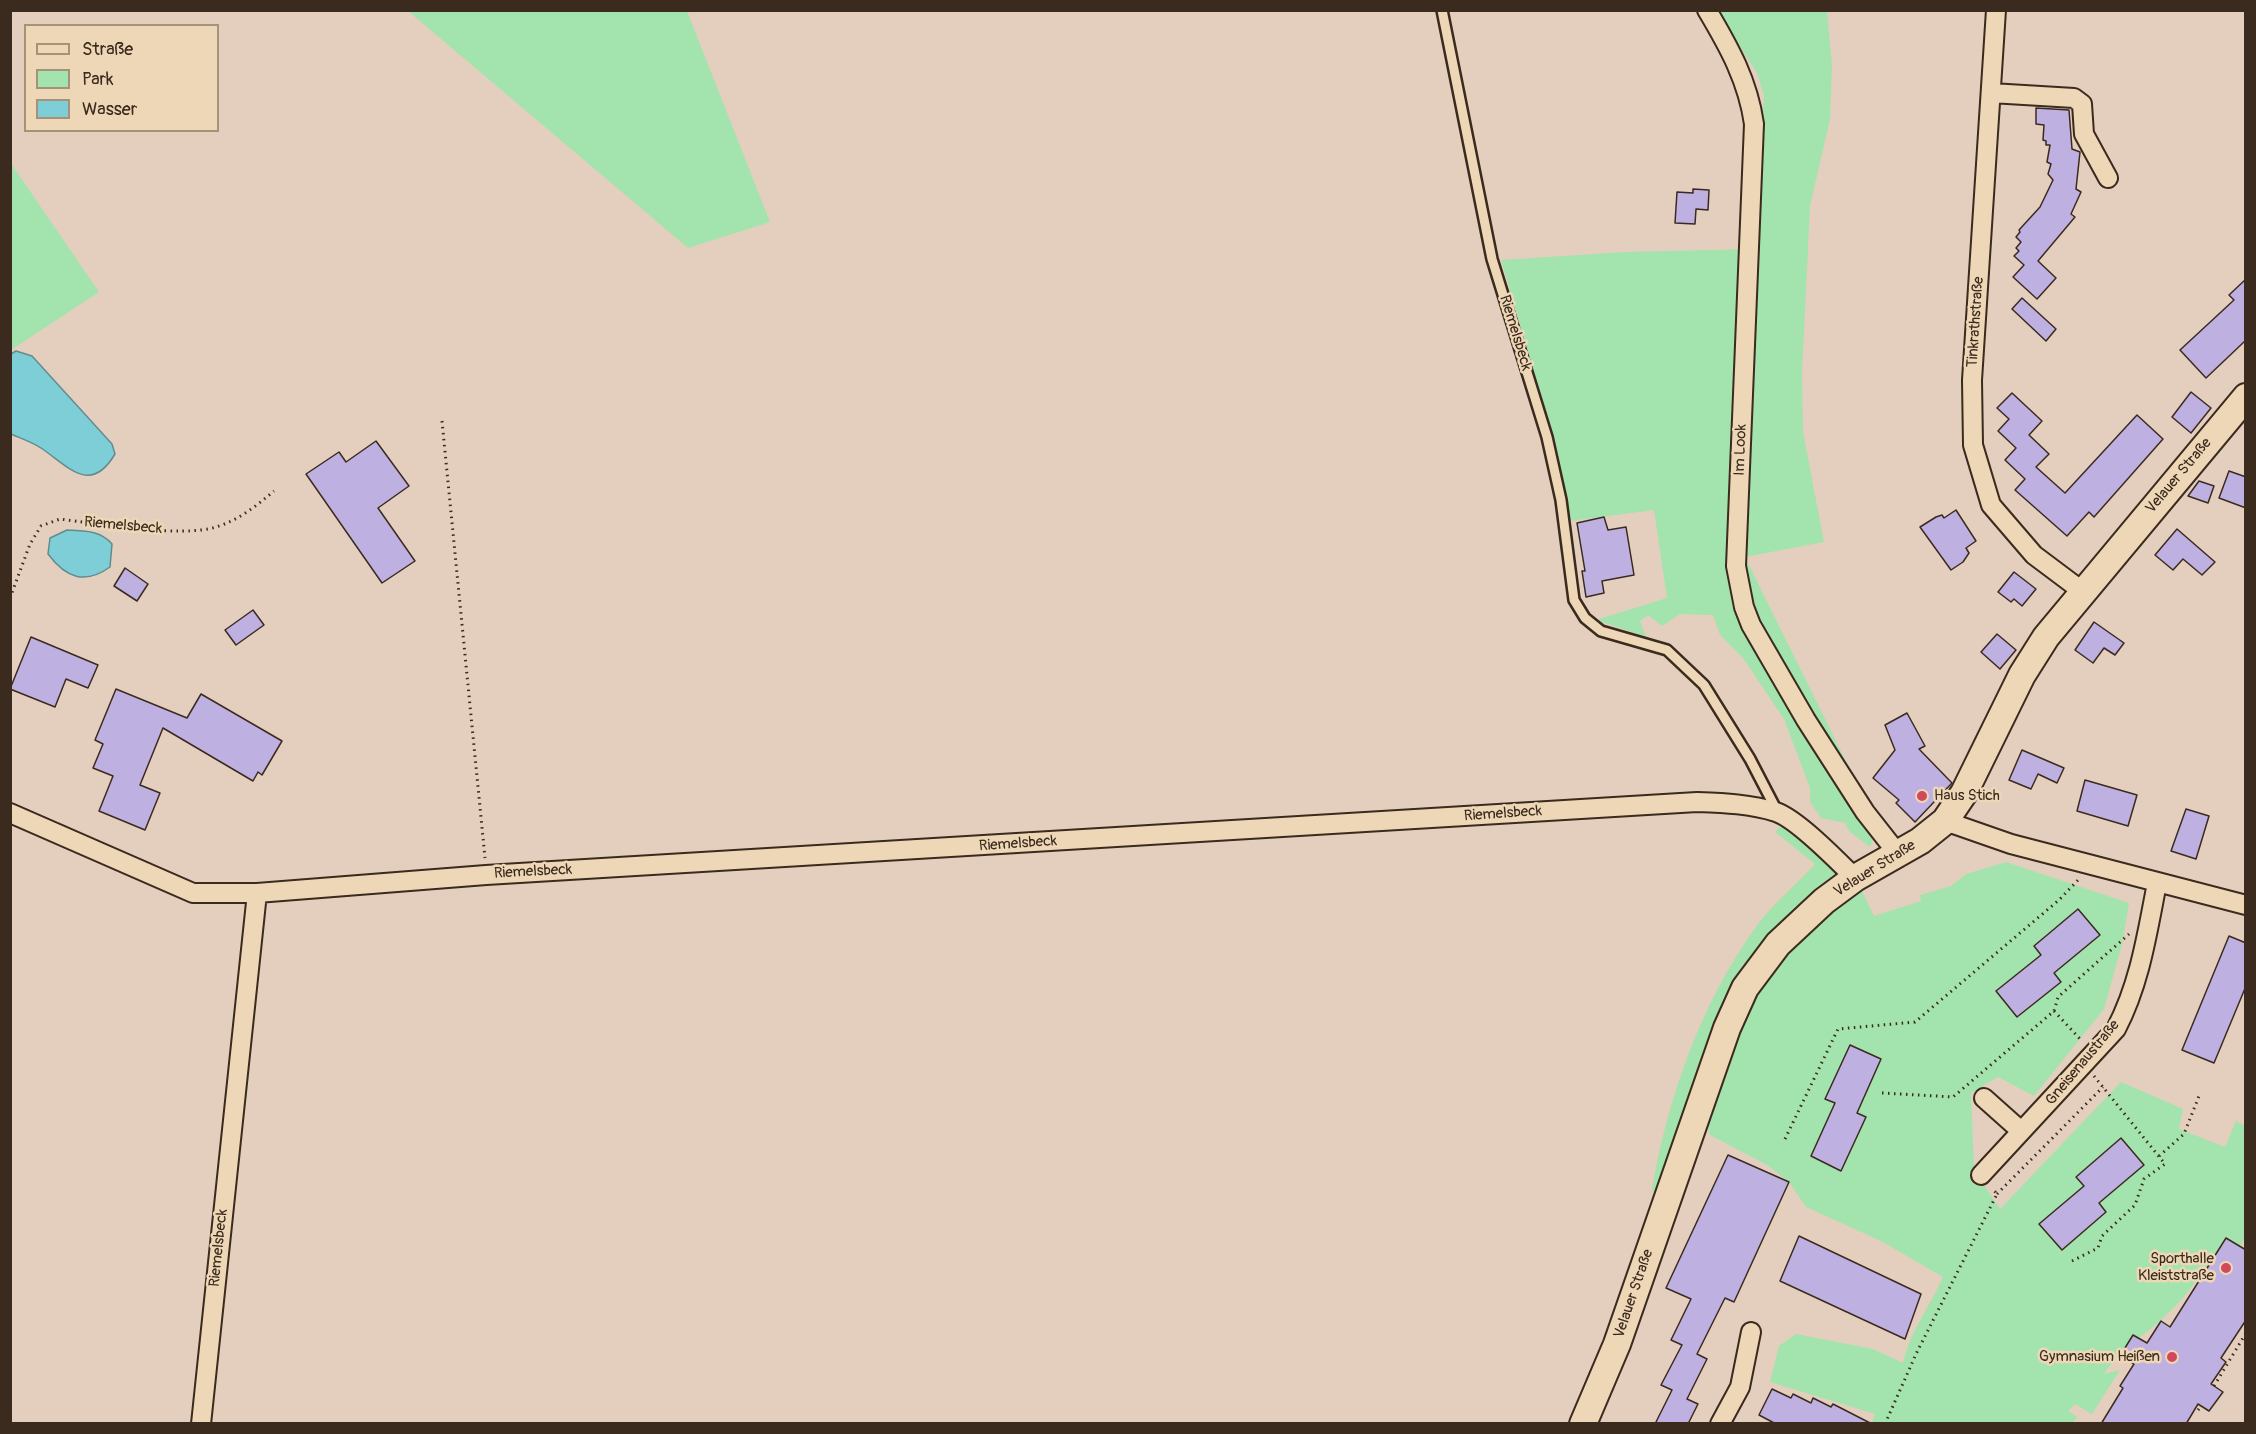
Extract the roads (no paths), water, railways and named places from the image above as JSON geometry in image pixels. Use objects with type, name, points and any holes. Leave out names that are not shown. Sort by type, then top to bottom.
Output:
[{"type":"main road","name":"Velauer Straße","points":[[1583,1424],[1617,1344],[1727,1028],[1745,988],[1778,944],[1824,901],[1855,878],[1898,854],[1944,820],[1970,783],[2022,675],[2046,637],[2246,397]]},
{"type":"street","name":"Im Look","points":[[1707,10],[1743,76],[1751,100],[1754,124],[1736,560],[1739,587],[1751,624],[1806,720],[1865,812],[1898,854]]},
{"type":"street","name":"Tinkrathstraße","points":[[1996,10],[1972,380],[1973,445],[1991,505],[2034,555],[2082,591]]},
{"type":"street","points":[[1991,93],[2074,98],[2082,104],[2084,134],[2108,178]]},
{"type":"street","name":"Riemelsbeck","points":[[10,813],[193,893],[257,893],[486,875],[1669,803],[1728,804],[1778,813],[1821,844],[1855,878]]},
{"type":"street","points":[[1944,820],[2011,844],[2246,905]]},
{"type":"street","name":"Gneisenaustraße","points":[[1981,1175],[2116,1029],[2130,1001],[2141,969],[2157,883]]},
{"type":"street","name":"Riemelsbeck","points":[[201,1424],[257,893]]},
{"type":"street","points":[[1984,1098],[2021,1131]]},
{"type":"street","points":[[1720,1424],[1740,1387],[1751,1332]]},
{"type":"lane","name":"Riemelsbeck","points":[[1442,10],[1492,259],[1547,437],[1556,479],[1574,600],[1585,618],[1601,630],[1667,650],[1704,685],[1750,759],[1778,813]]},
{"type":"water","points":[[16,351],[32,356],[112,444],[115,454],[106,467],[97,473],[79,474],[37,446],[11,434],[11,354]]},
{"type":"water","points":[[67,530],[91,532],[107,539],[112,544],[110,567],[101,573],[84,577],[62,569],[48,554],[50,538]]},
{"type":"place","name":"Haus Stich","points":[[1922,796]]},
{"type":"place","name":"Sporthalle Kleiststraße","points":[[2226,1268]]},
{"type":"place","name":"Gymnasium Heißen","points":[[2172,1357]]}]
